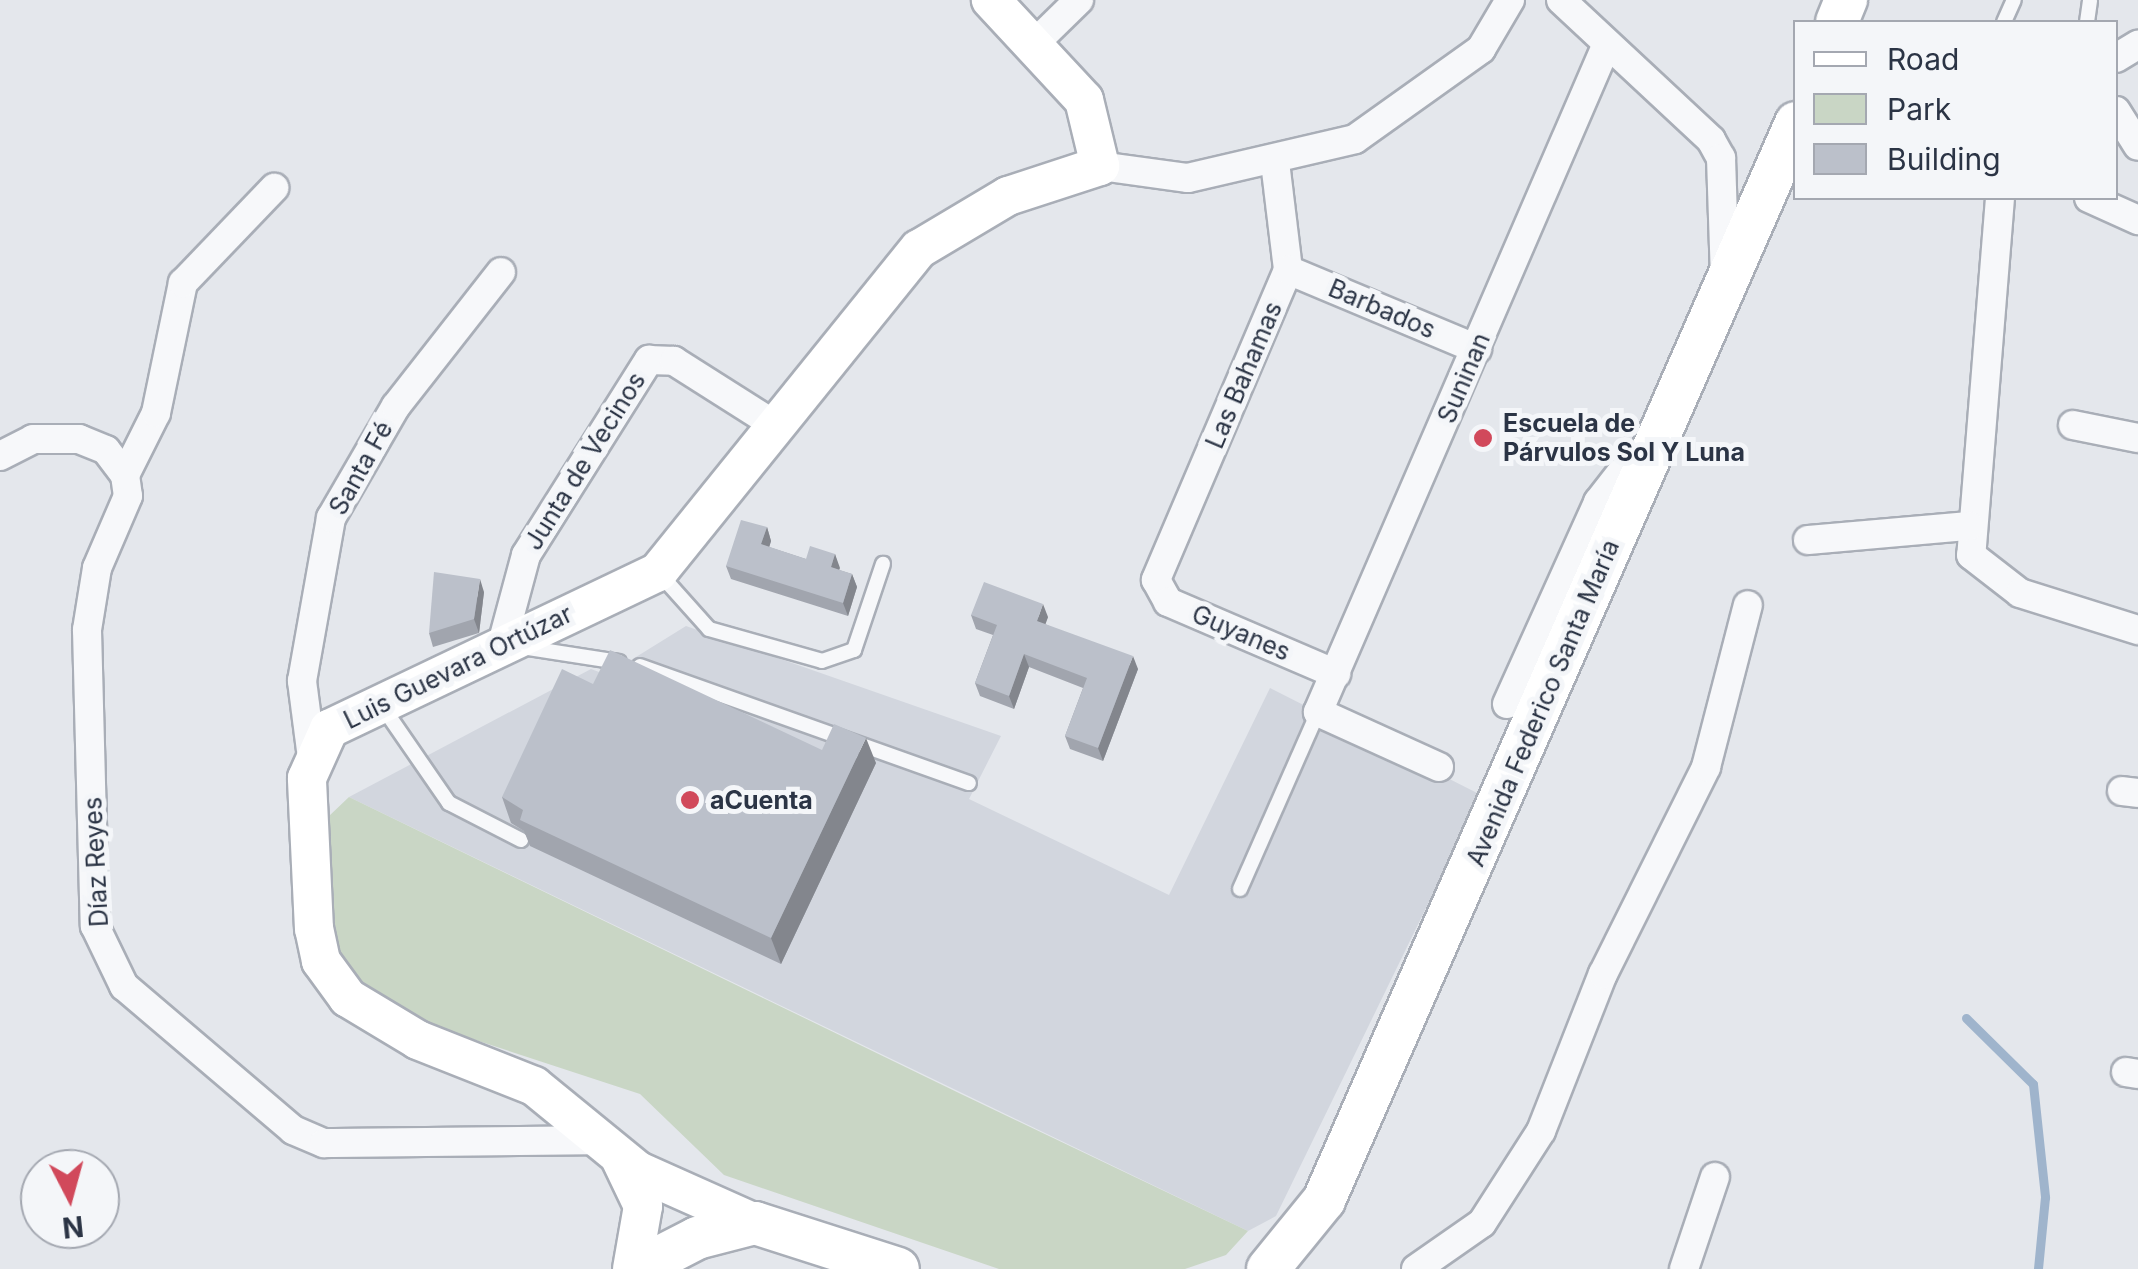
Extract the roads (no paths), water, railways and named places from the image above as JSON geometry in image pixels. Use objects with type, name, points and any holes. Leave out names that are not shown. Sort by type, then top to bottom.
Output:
[{"type":"main road","name":"Avenida Federico Santa María","points":[[1268,1269],[1324,1200],[1793,130]]},
{"type":"main road","points":[[635,1269],[697,1238],[755,1223],[877,1266]]},
{"type":"street","points":[[991,0],[1084,100],[1100,166],[1188,178],[1275,162],[1355,139],[1431,92],[1481,49],[1510,0]]},
{"type":"street","points":[[1034,44],[1078,0]]},
{"type":"street","points":[[1561,0],[1720,158],[1725,278]]},
{"type":"street","name":"Suninan","points":[[1318,712],[1607,44]]},
{"type":"street","points":[[2118,114],[2138,146]]},
{"type":"street","name":"Las Bahamas","points":[[1156,580],[1288,270],[1275,162]]},
{"type":"street","name":"Luis Guevara Ortúzar","points":[[312,758],[329,729],[378,701],[658,572],[919,249],[1008,196],[1100,166]]},
{"type":"street","name":"Díaz Reyes","points":[[274,188],[182,283],[156,412],[124,474],[128,496],[97,568],[86,630],[95,926],[124,986],[293,1130],[324,1143],[608,1149]]},
{"type":"street","points":[[2000,200],[1969,526],[1972,555],[1991,576],[2138,630]]},
{"type":"street","points":[[2093,200],[2138,220]]},
{"type":"street","name":"Barbados","points":[[1288,270],[1476,348]]},
{"type":"street","name":"Santa Fé","points":[[312,758],[302,682],[332,518],[396,406],[500,272]]},
{"type":"street","name":"Junta de Vecinos","points":[[502,644],[526,554],[649,360],[674,361],[775,425]]},
{"type":"street","points":[[2073,425],[2138,438]]},
{"type":"street","points":[[0,456],[34,439],[79,438],[106,450],[124,474]]},
{"type":"street","points":[[1507,704],[1598,502],[1620,473],[1640,477]]},
{"type":"street","points":[[1808,540],[1969,526]]},
{"type":"street","name":"Guyanes","points":[[1156,580],[1168,602],[1336,674]]},
{"type":"street","points":[[1416,1269],[1482,1223],[1541,1132],[1603,974],[1706,767],[1748,605]]},
{"type":"street","points":[[1318,712],[1439,768]]},
{"type":"street","points":[[312,758],[308,879],[332,982],[390,1026],[534,1086],[608,1149],[640,1185],[643,1206],[635,1269]]},
{"type":"street","points":[[608,1149],[698,1204],[755,1223]]},
{"type":"street","points":[[1684,1269],[1715,1177]]},
{"type":"lane","points":[[658,572],[709,629],[822,661],[854,650],[883,564]]},
{"type":"lane","points":[[502,644],[636,665],[969,783]]},
{"type":"lane","points":[[378,701],[450,803],[521,840]]},
{"type":"lane","points":[[1240,889],[1318,712]]},
{"type":"waterway","points":[[1966,1018],[2033,1084],[2045,1197],[2038,1269]]},
{"type":"place","name":"Escuela de Párvulos Sol Y Luna","points":[[1483,438]]},
{"type":"place","name":"aCuenta","points":[[690,800]]}]
